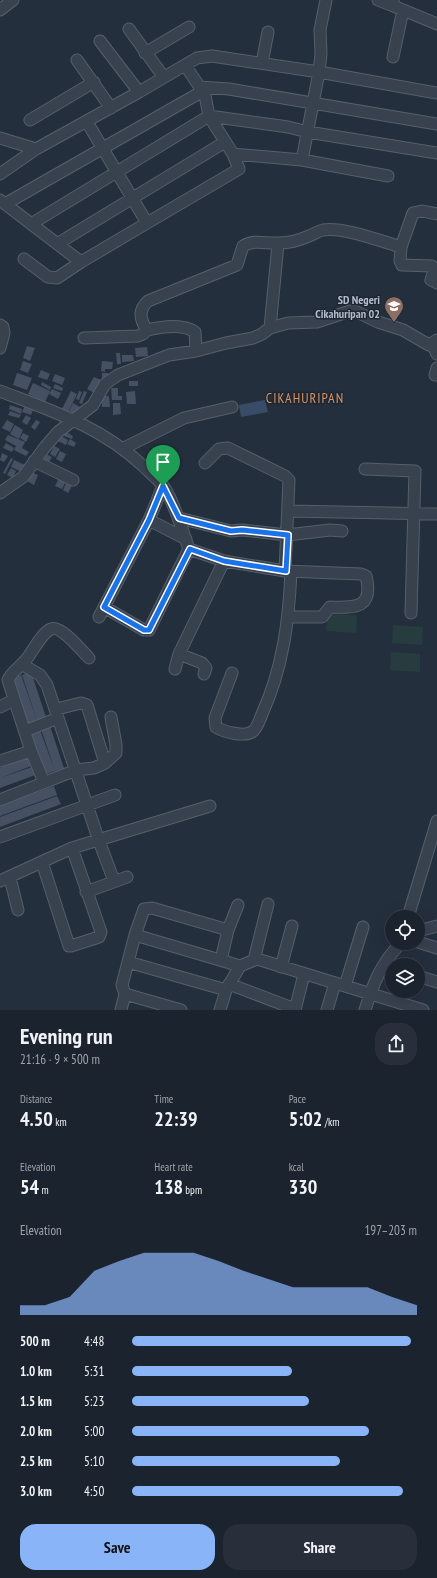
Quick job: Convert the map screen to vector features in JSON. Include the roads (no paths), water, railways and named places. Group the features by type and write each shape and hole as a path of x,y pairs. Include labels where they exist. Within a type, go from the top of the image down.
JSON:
{"street":[{"path":"302,160 319,72 320,30 326,0"},
{"path":"378,0 392,2 403,10 437,24"},
{"path":"393,57 403,10"},
{"path":"145,53 189,27"},
{"path":"129,29 163,76"},
{"path":"262,63 268,32"},
{"path":"100,41 138,92"},
{"path":"0,174 36,149 87,122 163,76 204,56 319,72 437,93"},
{"path":"77,60 111,108"},
{"path":"24,258 48,277 53,278 62,275 80,262 239,169 233,154 209,116 208,100 185,64"},
{"path":"30,120 94,82"},
{"path":"80,262 3,202 102,148 201,89 229,89 437,124"},
{"path":"31,224 118,173 209,116 288,127 308,132 437,153"},
{"path":"87,122 147,223"},
{"path":"0,138 36,149"},
{"path":"57,244 225,142"},
{"path":"233,154 302,160 388,176"},
{"path":"437,214 418,211 413,213 402,247 400,261 402,265 432,266 434,270 431,280 437,283"},
{"path":"147,330 141,316 144,305 148,301 237,265 243,246 248,243 255,241 278,244 297,240 324,230 333,230 402,247"},
{"path":"270,328 278,244"},
{"path":"0,493 24,477 34,461 58,432 93,405 105,384 118,375 164,356 196,351 259,336 270,328 288,323 317,322 350,311 403,330 423,343 435,346"},
{"path":"0,325 3,327 4,333 0,348"},
{"path":"84,338 138,336 147,330 165,327 188,328 195,332 196,351"},
{"path":"0,391 73,419 103,434 124,448 163,486 179,518 188,544 149,630 144,630 104,607"},
{"path":"124,448 184,418 232,407"},
{"path":"205,463 219,449 228,448 285,476 289,480 289,617 280,665 270,698 256,728 247,734 236,733 216,727 215,718 232,673"},
{"path":"34,461 73,480"},
{"path":"366,469 415,471 411,613"},
{"path":"99,617 149,520 163,486"},
{"path":"289,511 437,514"},
{"path":"179,518 231,531 242,530 288,535 330,530 342,531"},
{"path":"149,520 188,544 224,561 288,571 361,574 366,576 368,595 364,603 360,606 349,608 330,607 322,617 289,617"},
{"path":"175,669 179,654 224,561"},
{"path":"44,782 31,751 8,680 23,666 50,629 56,628 68,636 89,658"},
{"path":"179,654 203,664 206,668 204,674"},
{"path":"23,666 40,675 47,685 99,841 114,881"},
{"path":"0,707 14,700"},
{"path":"25,730 81,703 87,705 105,763"},
{"path":"0,800 76,770 88,770 105,763 116,753 111,717"},
{"path":"1,758 31,751"},
{"path":"0,831 115,795"},
{"path":"0,837 87,803"},
{"path":"18,910 5,879 72,848 210,806"},
{"path":"410,910 437,821"},
{"path":"42,862 70,946 98,937 100,935 72,848"},
{"path":"86,892 127,877"},
{"path":"254,960 268,904"},
{"path":"221,960 228,930 238,905"},
{"path":"120,1010 125,994 122,985 135,935 144,908 152,908 228,930"},
{"path":"281,967 292,926"},
{"path":"327,1010 340,984 363,926"},
{"path":"425,930 437,926"},
{"path":"135,935 240,966"},
{"path":"425,944 437,948"},
{"path":"220,1010 227,987 240,966 257,959 423,1010"},
{"path":"128,962 227,987 295,1010 304,974"},
{"path":"365,1010 374,981 385,968"},
{"path":"425,978 437,982"},
{"path":"125,994 181,1010"}],"water":[{"path":"265,400 268,412 241,417 239,405"}],"place":[{"name":"SD Negeri Cikahuripan 02","path":"394,323"}],"district":[{"name":"CIKAHURIPAN","path":"305,398"}]}
